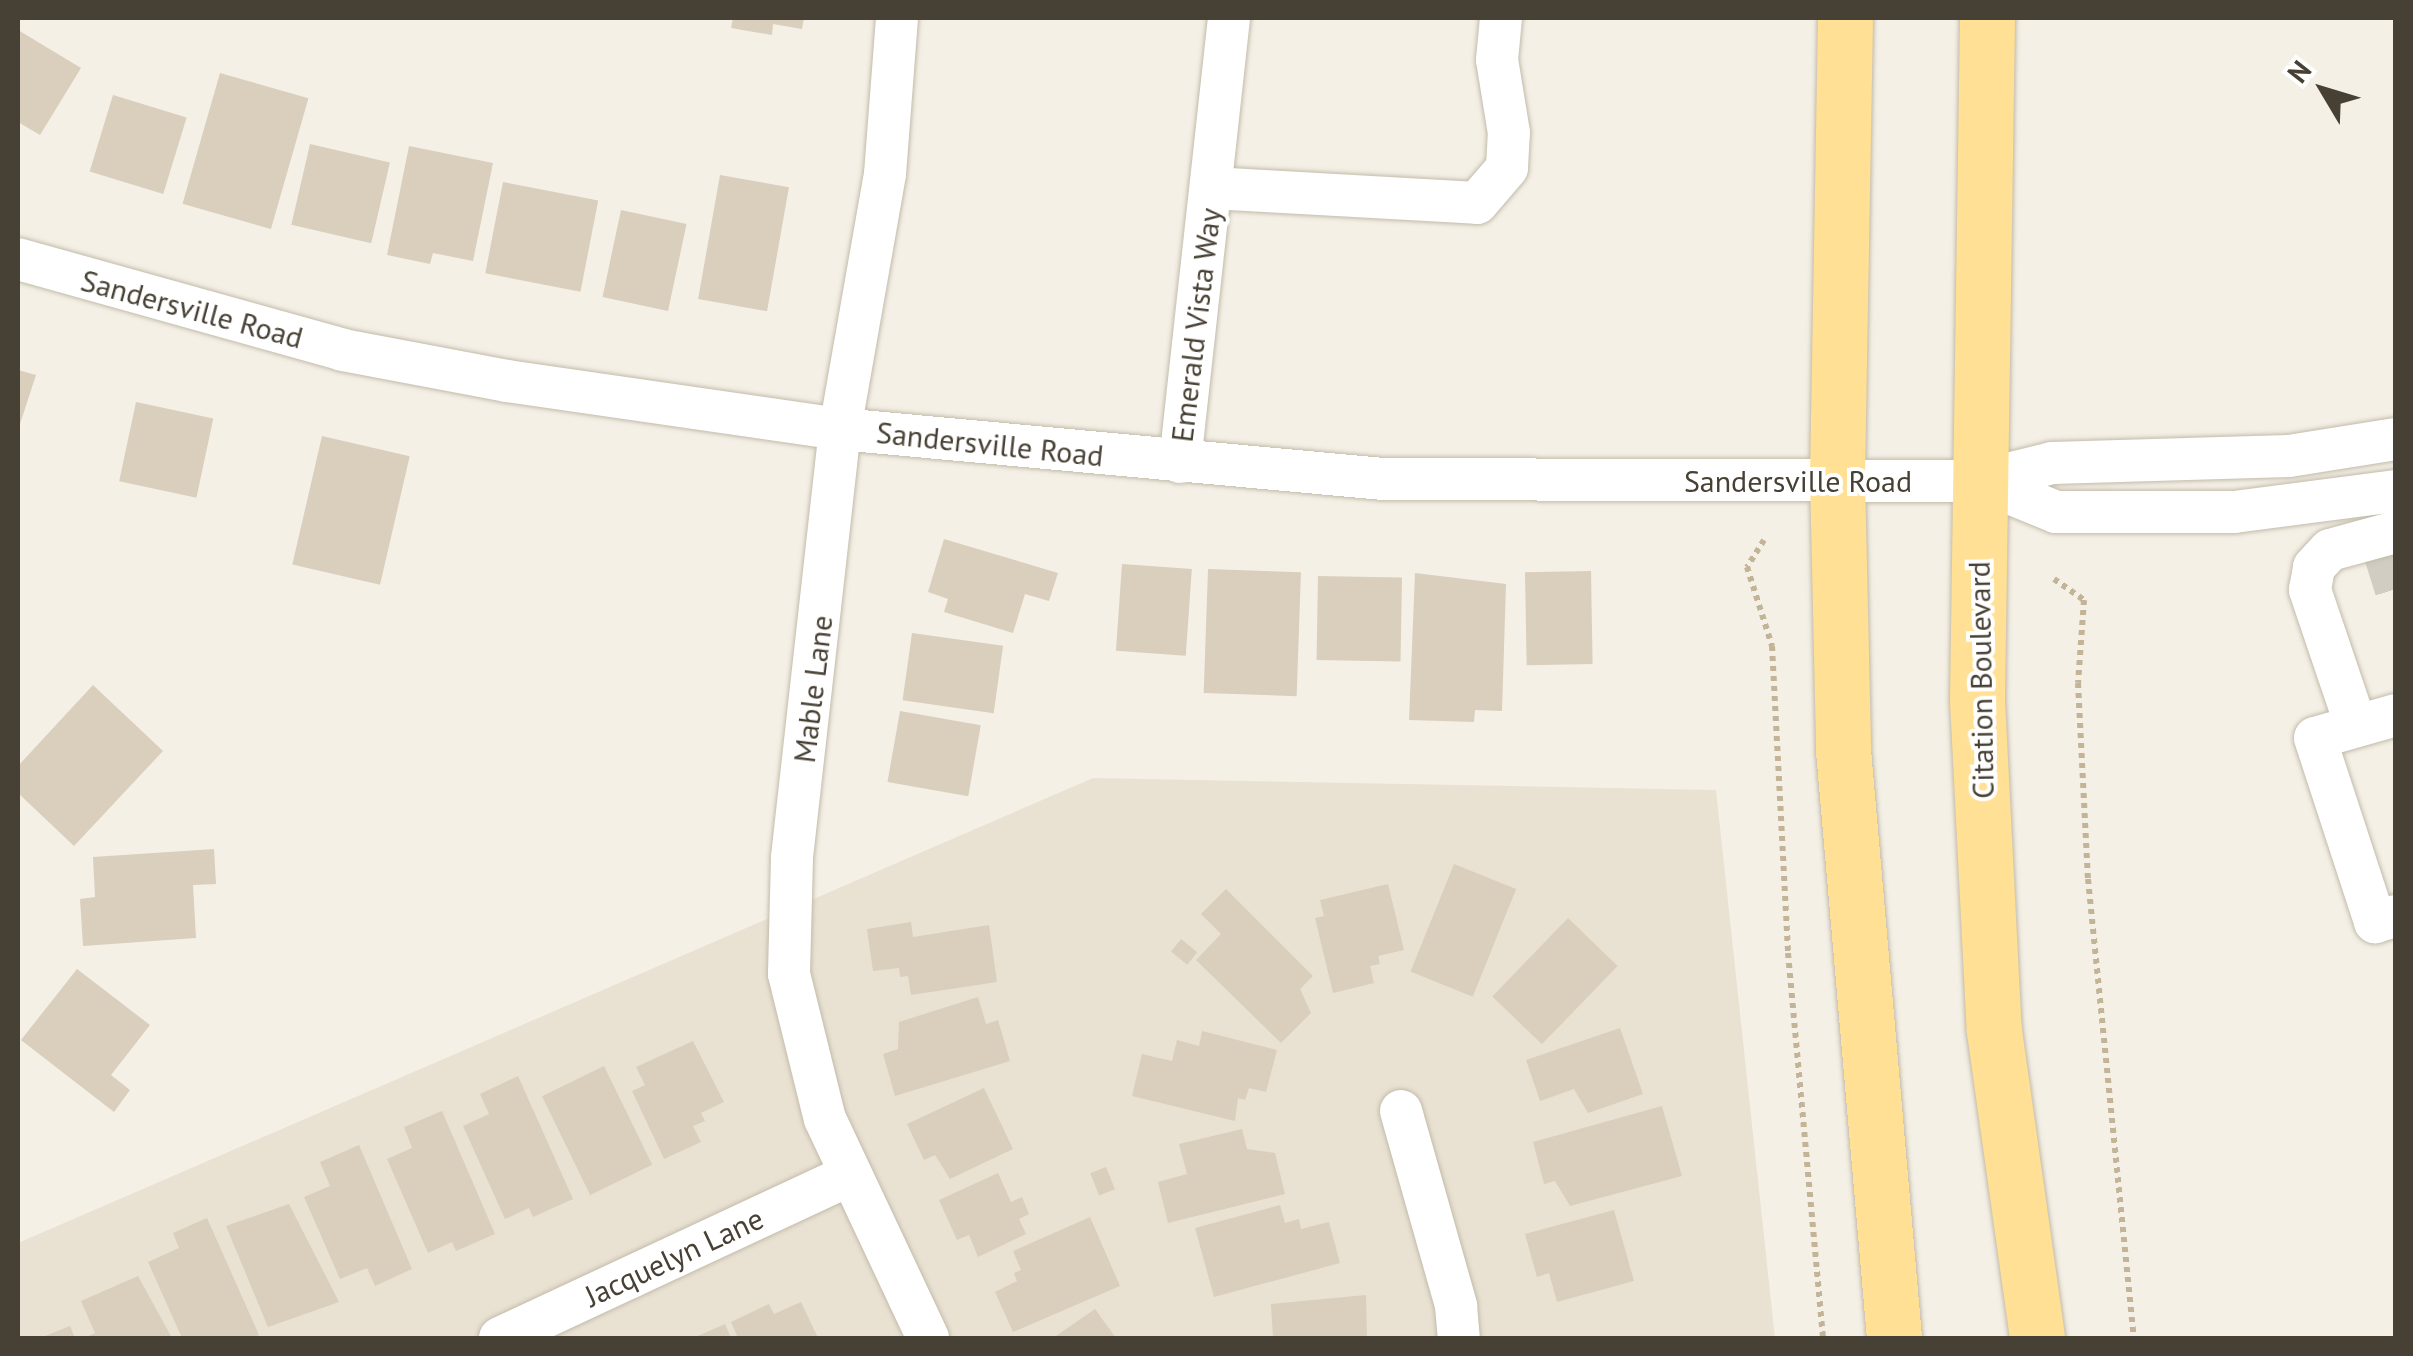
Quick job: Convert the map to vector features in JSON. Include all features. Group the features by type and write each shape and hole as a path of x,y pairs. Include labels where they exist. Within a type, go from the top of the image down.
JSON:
{"main road":[{"path":"1845,18 1837,478 1843,750 1894,1338"},
{"name":"Citation Boulevard","path":"1987,18 1977,700 1994,1031 2036,1338"}],"street":[{"name":"Mable Lane","path":"898,18 885,174 840,429 792,858 790,974 804,1052 848,1176 928,1338"},
{"name":"Emerald Vista Way","path":"1180,462 1229,18"},
{"name":"Emerald Vista Way","path":"1212,188 1477,203 1508,168 1510,132 1497,60 1501,18"},
{"name":"Sandersville Road","path":"18,259 342,350 840,429 1403,479 1980,481 2052,463 2288,456 2396,439"},
{"name":"Sandersville Road","path":"1980,481 2056,512 2234,512 2396,491"},
{"path":"2351,497 2380,540 2330,550 2314,567 2310,590 2376,720 2316,738 2375,922 2396,916"},
{"path":"1401,1111 1456,1306 1459,1338"},
{"name":"Jacquelyn Lane","path":"500,1338 848,1176"}],"path":[{"path":"1764,540 1748,567 1772,646 1788,953 1823,1338"},
{"path":"2054,578 2084,600 2078,683 2088,879 2134,1338"}],"shaded area":[{"path":"1093,778 1716,790 1775,1338 18,1338 18,1243"}],"building":[{"path":"733,18 804,18 802,29 773,24 772,35 731,28"},
{"path":"18,30 81,68 40,135 18,122"},
{"path":"220,73 308,98 271,229 183,204"},
{"path":"113,95 187,118 163,194 90,172"},
{"path":"310,144 390,162 371,243 291,225"},
{"path":"409,146 493,163 473,261 433,253 430,264 387,255"},
{"path":"720,175 789,187 767,311 698,299"},
{"path":"503,182 598,201 580,292 485,273"},
{"path":"621,210 687,224 668,311 602,297"},
{"path":"18,370 36,375 18,430"},
{"path":"136,402 213,418 196,498 119,481"},
{"path":"322,436 410,456 380,585 292,565"},
{"path":"944,539 1058,573 1049,601 1025,594 1013,633 944,612 948,599 928,592"},
{"path":"1122,564 1192,569 1186,656 1116,651"},
{"path":"1208,569 1301,572 1297,696 1204,693"},
{"path":"1591,571 1593,664 1527,665 1525,572"},
{"path":"1415,573 1506,584 1502,711 1475,710 1474,722 1409,720"},
{"path":"1318,576 1402,577 1401,661 1317,660"},
{"path":"912,633 1003,646 994,713 903,700"},
{"path":"93,685 163,751 74,846 18,793 18,766"},
{"path":"900,711 981,725 968,796 887,782"},
{"path":"214,849 216,884 193,885 196,938 83,946 80,899 95,897 93,857"},
{"path":"1454,864 1516,889 1473,997 1411,972"},
{"path":"1388,884 1404,950 1378,956 1380,964 1370,966 1374,983 1333,993 1315,918 1324,916 1320,900"},
{"path":"1226,889 1313,976 1300,989 1311,1013 1281,1043 1196,960 1221,934 1201,914"},
{"path":"1568,918 1618,966 1542,1044 1492,996"},
{"path":"911,922 913,937 989,925 997,982 911,995 908,976 900,977 899,968 873,971 867,929"},
{"path":"1181,939 1197,952 1187,965 1171,951"},
{"path":"77,969 150,1025 111,1075 130,1090 114,1112 21,1040"},
{"path":"978,997 986,1024 998,1020 1010,1061 895,1096 883,1054 898,1049 899,1022"},
{"path":"1620,1028 1643,1094 1588,1113 1574,1089 1540,1101 1526,1060"},
{"path":"1202,1031 1277,1050 1266,1092 1249,1088 1245,1100 1238,1098 1235,1121 1132,1096 1142,1054 1172,1061 1177,1040 1199,1046"},
{"path":"693,1041 724,1102 701,1113 705,1121 693,1126 701,1142 664,1159 632,1091 645,1085 636,1067"},
{"path":"604,1066 652,1165 590,1195 542,1096"},
{"path":"518,1076 573,1199 533,1217 529,1208 505,1219 463,1126 489,1114 480,1094"},
{"path":"984,1088 1013,1149 950,1179 935,1155 924,1160 907,1124"},
{"path":"1662,1106 1682,1176 1570,1206 1555,1181 1544,1184 1533,1142"},
{"path":"442,1111 495,1234 456,1251 452,1242 428,1253 387,1159 412,1148 404,1127"},
{"path":"1242,1129 1247,1149 1275,1153 1285,1194 1168,1223 1158,1182 1187,1174 1179,1144"},
{"path":"359,1145 412,1269 375,1286 367,1268 340,1279 304,1197 330,1186 320,1162"},
{"path":"1106,1167 1115,1189 1099,1196 1090,1173"},
{"path":"998,1173 1011,1202 1022,1197 1029,1214 1019,1219 1026,1234 978,1257 969,1235 957,1240 939,1200"},
{"path":"289,1204 339,1302 268,1327 226,1226"},
{"path":"1280,1205 1285,1223 1299,1219 1301,1229 1329,1222 1340,1263 1214,1297 1195,1228"},
{"path":"1614,1210 1634,1281 1557,1302 1549,1273 1537,1277 1525,1234"},
{"path":"1090,1217 1120,1286 1013,1332 995,1292 1017,1281 1014,1273 1021,1270 1013,1251"},
{"path":"207,1218 259,1335 182,1338 148,1262 179,1248 173,1233"},
{"path":"138,1276 172,1338 84,1338 95,1333 81,1301"},
{"path":"1366,1295 1367,1338 1273,1338 1271,1304"},
{"path":"801,1302 818,1338 738,1338 731,1322 769,1304 774,1314"},
{"path":"1095,1309 1116,1338 1053,1338"},
{"path":"725,1324 731,1338 693,1338"},
{"path":"70,1326 75,1338 40,1338"}],"tunnel":[{"path":"2383,549 2396,590"}]}
